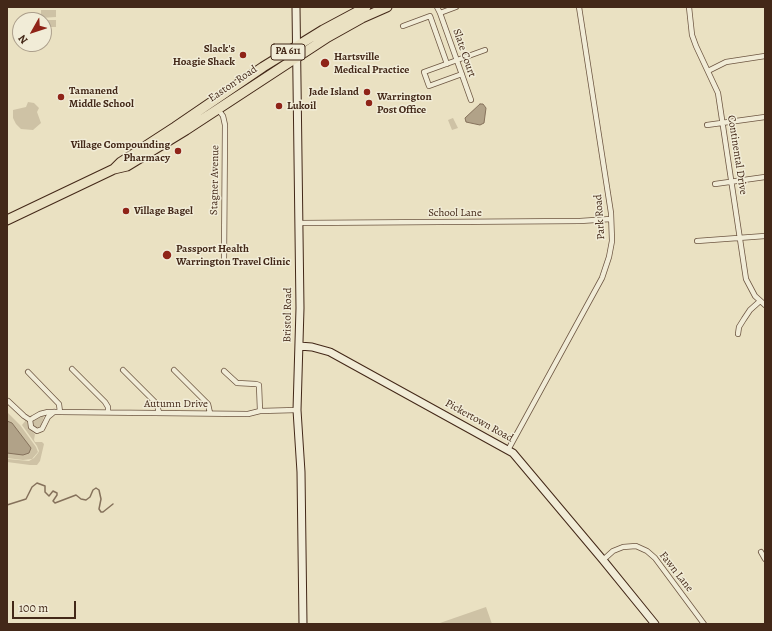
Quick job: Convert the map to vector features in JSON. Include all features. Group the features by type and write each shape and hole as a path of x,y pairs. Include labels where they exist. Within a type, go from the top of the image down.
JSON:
{"highway":[{"name":"Easton Road","path":"7,220 114,169 122,168 133,162 186,130 215,105 296,46 337,21 366,7"},
{"name":"Easton Road","path":"215,105 345,27 387,7"}],"main road":[{"name":"Bristol Road","path":"296,7 300,308 297,410 301,472 303,624"},
{"name":"Pickertown Road","path":"299,346 312,347 330,352 513,453 655,624"}],"street":[{"name":"Slate Court","path":"437,7 446,27 471,100"},
{"path":"440,12 442,7"},
{"path":"440,12 456,7"},
{"name":"Park Road","path":"508,450 602,278 609,257 612,241 611,220 579,7"},
{"name":"Continental Drive","path":"689,7 692,35 718,94 746,279 760,301 765,305"},
{"path":"403,26 430,16 447,64"},
{"path":"435,31 446,27"},
{"path":"462,74 429,86 424,72 485,50"},
{"path":"708,71 726,62 765,56"},
{"name":"Stagner Avenue","path":"215,105 223,116 225,125 224,262"},
{"path":"707,125 765,117"},
{"path":"715,184 765,177"},
{"name":"School Lane","path":"299,223 611,220"},
{"path":"697,241 765,236"},
{"path":"738,334 739,327 750,310 760,301"},
{"path":"72,369 106,403 108,412"},
{"path":"123,370 157,404 159,413"},
{"path":"174,370 208,404 210,413"},
{"path":"224,371 237,383 258,385 260,411"},
{"path":"28,372 58,403 60,412"},
{"path":"8,400 30,420 32,428 39,431 43,428 48,417 54,412"},
{"name":"Autumn Drive","path":"30,420 40,414 54,412 248,414 260,411 297,410"},
{"name":"Fawn Lane","path":"603,560 613,551 623,547 636,546 647,551 655,558 704,624"},
{"path":"761,552 765,559"}],"shaded area":[{"path":"41,10 56,10 56,17 52,17 52,12 41,12"},
{"path":"52,20 56,20 56,27 52,27"},
{"path":"28,102 34,103 39,108 37,112 41,123 33,130 21,129 13,118 13,110 26,107"},
{"path":"480,104 483,104 486,108 484,123 480,125 466,122 465,118"},
{"path":"453,118 458,128 452,130 448,120"},
{"path":"7,412 20,425 36,447 38,452 32,459 23,460 7,458"},
{"path":"44,416 41,426 36,428 33,426 33,422 38,417"},
{"path":"26,420 29,429 35,434 35,442 42,442 44,444 40,461 37,465 7,462 7,459 29,461 34,458 39,451 22,425"},
{"path":"7,421 12,423 31,448 29,453 23,455 7,453"},
{"path":"486,607 492,624 437,624"}],"waterway":[{"path":"7,505 26,499 32,487 37,483 45,486 45,492 49,496 53,491 57,493 53,501 55,503 76,495 81,499 86,500 96,488 99,490 101,499 99,509 101,512 113,504"}],"place":[{"name":"Slack's Hoagie Shack","path":"243,55"},
{"name":"Hartsville Medical Practice","path":"325,63"},
{"name":"Jade Island","path":"367,92"},
{"name":"Tamanend Middle School","path":"61,97"},
{"name":"Warrington Post Office","path":"369,103"},
{"name":"Lukoil","path":"279,106"},
{"name":"Village Compounding Pharmacy","path":"178,151"},
{"name":"Village Bagel","path":"126,211"},
{"name":"Passport Health Warrington Travel Clinic","path":"167,255"}]}
